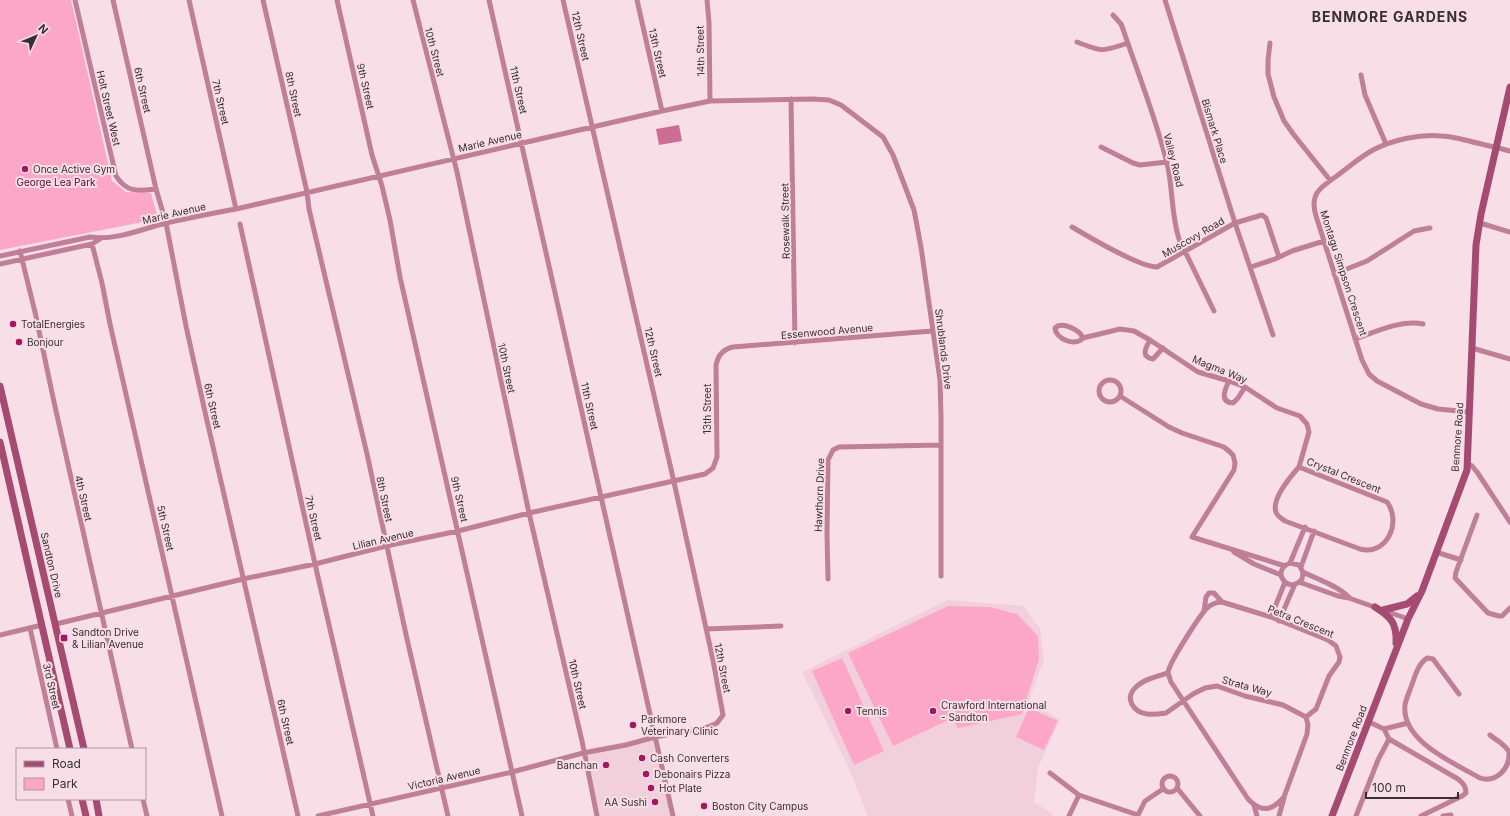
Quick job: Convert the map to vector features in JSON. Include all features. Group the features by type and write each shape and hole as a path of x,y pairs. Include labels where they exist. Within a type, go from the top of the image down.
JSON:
{"street":[{"name":"Holt Street West","path":"75,0 116,176 124,185 133,190 156,189"},
{"name":"6th Street","path":"113,0 156,189 166,223 189,342 298,816"},
{"name":"7th Street","path":"189,0 236,209"},
{"name":"8th Street","path":"263,0 448,816"},
{"name":"9th Street","path":"337,0 372,155 382,186 400,277 522,816"},
{"name":"10th Street","path":"413,0 453,159 529,514 582,741 583,753"},
{"name":"11th Street","path":"489,0 673,816"},
{"name":"12th Street","path":"563,0 674,482 722,708 722,717 712,726 656,737"},
{"name":"13th Street","path":"637,0 662,111"},
{"name":"14th Street","path":"707,0 709,22 710,101"},
{"name":"Bismark Place","path":"1164,0 1235,223 1273,335"},
{"name":"Valley Road","path":"1113,15 1121,24 1128,43 1167,162 1176,230 1184,251 1214,311"},
{"path":"1077,42 1100,50 1105,50 1128,43"},
{"path":"1270,43 1268,74 1274,97 1284,121 1330,180"},
{"path":"1361,75 1365,95 1386,144"},
{"name":"Benmore Road","path":"1332,816 1408,619 1422,591 1463,483 1468,464 1476,252 1480,223 1510,86"},
{"name":"Rosewalk Street","path":"791,99 795,343"},
{"name":"Marie Avenue","path":"0,264 92,244 100,239 166,223 236,209 710,101 822,99 834,102 846,109 879,134"},
{"name":"Shrublands Drive","path":"879,134 886,141 893,155 914,210 921,247 940,380 941,576"},
{"name":"Montagu Simpson Crescent","path":"1470,412 1432,408 1377,381 1369,374 1355,339 1313,208 1313,203 1316,194 1330,180 1366,154 1386,144 1416,138 1442,136 1510,151"},
{"path":"1101,147 1140,165 1148,166 1167,162"},
{"name":"Muscovy Road","path":"1072,227 1132,259 1151,267 1161,266 1184,251 1235,223 1260,215 1264,216 1279,257"},
{"path":"1480,223 1510,232"},
{"name":"7th Street","path":"240,224 315,564 374,816"},
{"path":"1334,274 1367,261 1414,230 1430,228"},
{"name":"Marie Avenue","path":"0,256 90,238 100,239"},
{"path":"1251,267 1279,257 1292,250 1324,241"},
{"name":"5th Street","path":"92,244 222,816"},
{"name":"4th Street","path":"20,251 35,312 132,748"},
{"path":"1355,339 1402,323 1416,322 1423,324"},
{"name":"Magma Way","path":"1083,338 1079,332 1071,328 1062,325 1055,328 1058,335 1065,340 1078,342 1083,338 1107,331 1125,329 1134,331 1163,348 1198,372 1245,387 1276,408 1300,416 1307,424 1309,432 1299,467"},
{"name":"Essenwood Avenue","path":"724,351 733,347 932,331"},
{"path":"1150,340 1144,352 1149,359 1152,360 1155,358 1163,348"},
{"path":"1472,348 1510,358"},
{"name":"13th Street","path":"713,468 717,457 716,365 718,357 724,351"},
{"path":"1107,381 1114,381 1121,389 1120,396 1115,401 1111,402 1105,400 1100,395 1101,385 1107,381"},
{"path":"1229,381 1224,396 1227,402 1232,403 1236,401 1245,387"},
{"name":"Sandton Drive","path":"0,386 84,748"},
{"path":"1120,396 1169,427 1224,447 1233,456 1235,463 1234,470 1192,537 1232,551 1285,566 1296,564 1302,570 1343,592 1349,598"},
{"path":"0,442 70,748"},
{"name":"Hawthorn Drive","path":"828,579 828,460 833,450 839,447 941,444"},
{"path":"1468,464 1477,472 1510,522"},
{"name":"Crystal Crescent","path":"1299,467 1380,498 1387,502 1393,514 1391,529 1383,544 1377,549 1371,550 1351,546 1305,527 1284,521 1278,517 1275,508 1282,488 1299,467"},
{"name":"Lilian Avenue","path":"56,624 386,546 674,482 705,474 713,468"},
{"path":"1477,515 1455,578 1488,613 1499,616 1510,608"},
{"path":"1290,564 1305,527"},
{"path":"1232,551 1254,564 1281,575 1285,582 1290,585 1297,583 1302,579 1302,570 1314,531"},
{"path":"1436,552 1461,560"},
{"path":"1281,575 1285,566"},
{"path":"1270,617 1285,582"},
{"path":"1297,583 1349,598 1408,619"},
{"path":"1279,621 1297,583"},
{"path":"1383,610 1412,602 1422,591"},
{"name":"Petra Crescent","path":"1203,612 1206,597 1209,593 1214,593 1222,602 1270,617 1332,642 1336,646 1339,651 1339,662 1329,676 1316,709 1306,717"},
{"path":"1222,602 1210,606 1203,612 1172,661 1168,673 1171,682 1244,793 1254,805 1258,816"},
{"path":"1375,607 1385,613 1395,626 1397,633 1396,651"},
{"path":"0,635 42,625"},
{"path":"706,629 781,626"},
{"name":"3rd Street","path":"30,628 57,748"},
{"path":"1459,694 1433,659 1427,658 1418,669 1406,703 1408,723 1414,733 1429,748 1480,778 1489,780 1503,773 1510,765 1509,752 1490,735"},
{"name":"Strata Way","path":"1168,673 1137,686 1130,699 1131,704 1139,712 1146,714 1159,714 1166,712 1200,690 1217,686 1245,696 1284,705 1306,717"},
{"path":"1279,816 1284,797 1307,734 1308,726 1306,717"},
{"path":"1369,722 1384,729 1389,739 1458,779 1464,784 1466,793 1462,796 1421,816"},
{"path":"1384,729 1408,723"},
{"path":"597,816 583,753 626,745 656,737"},
{"path":"1356,816 1378,760 1389,739"},
{"name":"Victoria Avenue","path":"318,816 512,772 583,753"},
{"path":"1050,772 1079,795 1138,816 1145,801 1163,789"},
{"path":"1163,789 1162,781 1168,776 1175,778 1178,783 1177,788 1200,816"},
{"path":"1163,789 1170,793 1177,788"},
{"path":"1069,816 1079,795"},
{"path":"1254,805 1261,808 1269,808 1276,805 1284,797"},
{"path":"68,800 72,816"},
{"path":"82,800 86,816"},
{"path":"96,800 100,816"},
{"path":"143,800 147,816"},
{"path":"1443,816 1451,815"}],"shaded area":[{"path":"679,125 682,141 659,145 656,129"},
{"name":"Crawford International - Sandton","path":"947,600 1024,606 1040,629 1044,660 1028,703 1060,719 1038,768 1034,802 1053,814 1052,816 868,816 849,769 802,672"},
{"path":"654,736 672,816 597,816 583,750"}],"green space":[{"name":"George Lea Park","path":"0,0 71,0 112,181 126,192 151,193 158,219 0,250"},
{"path":"948,606 990,607 1017,614 1038,636 1039,659 1022,714 958,728 951,719 893,746 848,653"},
{"name":"Tennis","path":"842,658 884,751 854,765 812,671"},
{"path":"1029,708 1058,721 1044,750 1016,737"}],"place":[{"name":"Once Active Gym","path":"25,169"},
{"name":"TotalEnergies","path":"13,324"},
{"name":"Bonjour","path":"19,342"},
{"name":"Sandton Drive & Lilian Avenue","path":"64,638"},
{"name":"Tennis","path":"848,711"},
{"name":"Crawford International - Sandton","path":"933,711"},
{"name":"Parkmore Veterinary Clinic","path":"633,725"},
{"name":"Cash Converters","path":"642,758"},
{"name":"Banchan","path":"606,765"},
{"name":"Debonairs Pizza","path":"646,774"},
{"name":"Hot Plate","path":"651,788"},
{"name":"AA Sushi","path":"655,802"},
{"name":"Boston City Campus","path":"704,806"}],"district":[{"name":"BENMORE GARDENS","path":"1390,16"}]}
